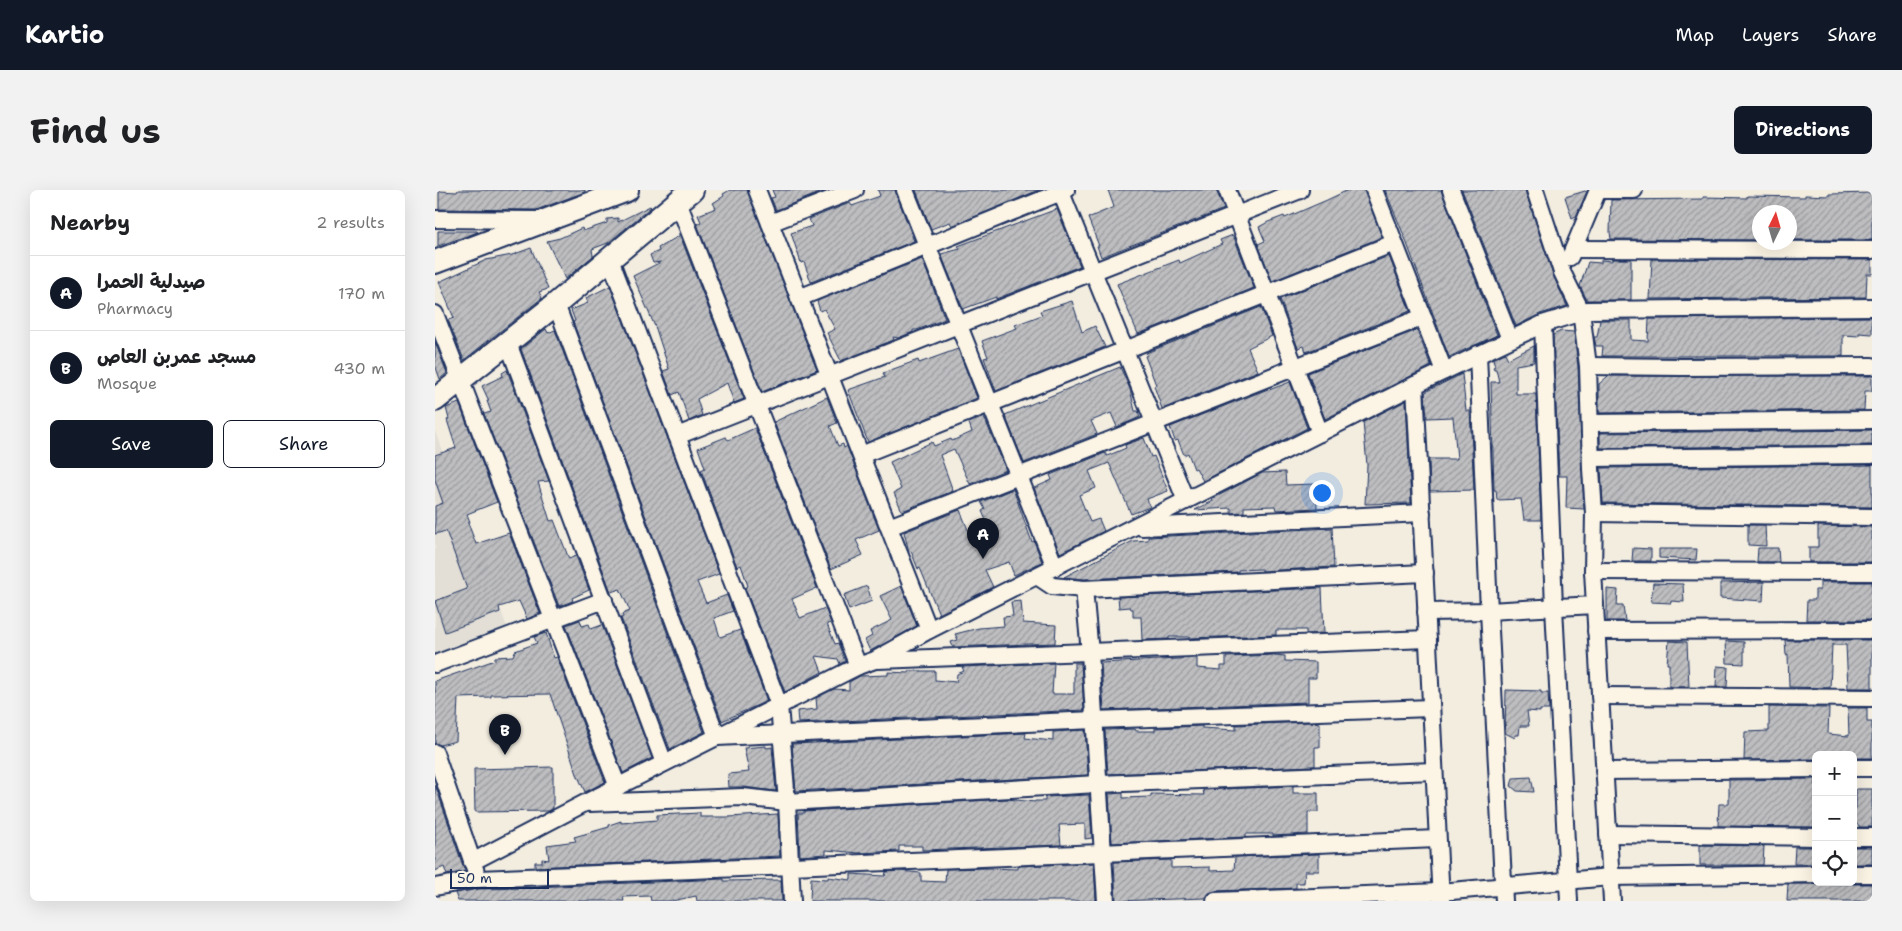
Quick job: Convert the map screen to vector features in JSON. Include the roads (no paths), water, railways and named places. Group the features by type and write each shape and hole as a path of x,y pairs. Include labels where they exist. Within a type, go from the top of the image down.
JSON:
{"main road":[{"path":"435,262 627,190"},
{"path":"435,400 685,196"}],"street":[{"path":"757,190 929,630"},
{"path":"770,223 855,190"},
{"path":"905,190 1055,567"},
{"path":"1227,190 1319,433"},
{"path":"677,436 1300,190"},
{"path":"1374,190 1444,371"},
{"path":"1451,190 1510,339"},
{"path":"1535,190 1562,272 1581,311 1588,366 1594,513 1593,571 1612,901"},
{"path":"1562,272 1574,249 1598,190 1634,190"},
{"path":"799,298 1063,191 1093,272 1186,501"},
{"path":"685,196 757,405 858,666"},
{"path":"435,219 548,220"},
{"path":"861,455 1394,243"},
{"path":"1574,249 1872,250"},
{"path":"610,259 779,705 787,802 792,901"},
{"path":"555,304 717,736"},
{"path":"472,862 717,736 858,666 875,660 929,630 1319,433 1543,324 1581,311 1872,307"},
{"path":"435,314 617,787"},
{"path":"889,527 1423,317"},
{"path":"1543,324 1554,607 1569,901"},
{"path":"508,342 664,763"},
{"path":"1478,354 1504,893"},
{"path":"1588,366 1681,368 1872,366"},
{"path":"1415,385 1440,897"},
{"path":"1590,422 1872,420"},
{"path":"1591,458 1872,455"},
{"path":"1134,528 1422,513"},
{"path":"1594,513 1872,517"},
{"path":"1593,571 1872,572"},
{"path":"1037,576 1053,586 1084,589 1425,573"},
{"path":"1084,589 1106,901"},
{"path":"435,664 604,600"},
{"path":"1427,612 1489,611 1595,605"},
{"path":"1596,631 1872,630"},
{"path":"875,660 1428,640"},
{"path":"1600,696 1872,698"},
{"path":"717,736 1431,708"},
{"path":"435,753 478,880"},
{"path":"1604,770 1812,768"},
{"path":"1857,768 1872,768"},
{"path":"585,803 743,797 787,802 1098,784 1434,771"},
{"path":"1608,834 1812,837"},
{"path":"1857,837 1872,837"},
{"path":"435,887 478,880 1437,839"},
{"path":"1215,901 1440,897 1504,893 1568,881 1610,876 1812,874"},
{"path":"1857,874 1872,874"}],"place":[{"name":"صيدلية الحمرا","path":"983,559"},
{"name":"مسجد عمربن العاص","path":"505,755"}]}
